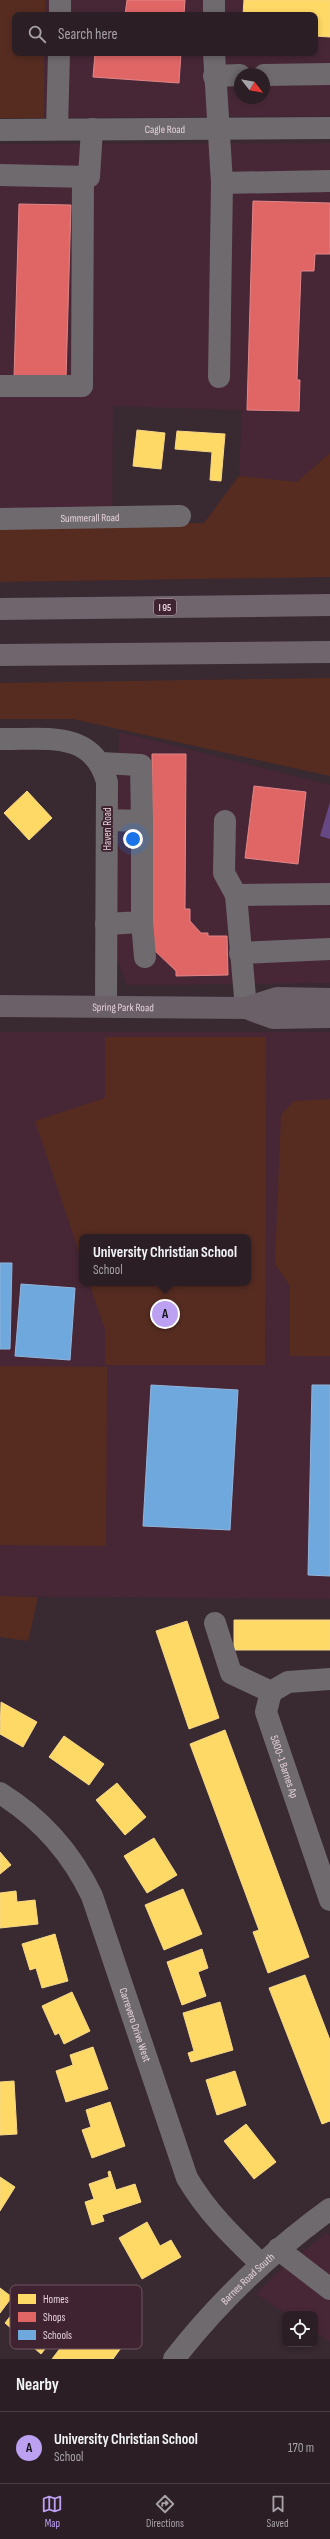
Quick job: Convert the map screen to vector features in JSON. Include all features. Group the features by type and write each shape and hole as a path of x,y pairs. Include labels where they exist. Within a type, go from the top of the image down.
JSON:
{"highway":[{"name":"I 95","path":"0,609 330,605"},
{"path":"0,655 330,652"}],"main road":[{"name":"Spring Park Road","path":"0,1006 106,1005 246,1008 278,998 330,999"},
{"name":"Spring Park Road","path":"246,1008 273,1018 330,1017"}],"street":[{"path":"60,0 60,12"},
{"path":"214,0 214,12"},
{"path":"57,129 59,56"},
{"path":"214,56 214,76 222,183 219,377"},
{"path":"270,75 330,74"},
{"path":"214,76 234,76"},
{"name":"Cagle Road","path":"0,130 330,128"},
{"path":"0,175 89,177 92,129"},
{"path":"0,386 82,386 83,176"},
{"path":"222,183 330,181"},
{"name":"Summerall Road","path":"0,519 180,516"},
{"name":"Haven Road","path":"0,739 70,741 82,745 94,754 100,763 107,782 106,1005"},
{"path":"100,763 141,765 142,922 145,957"},
{"path":"107,820 142,821"},
{"path":"225,821 224,873 236,895 246,1008"},
{"path":"236,895 330,894"},
{"path":"106,924 142,922"},
{"path":"240,952 330,949"},
{"path":"215,1623 231,1673 270,1692 288,1682 330,1679"},
{"name":"5800-1 Barnes Ap","path":"270,1692 266,1712 330,1900"},
{"name":"Carrevero Drive West","path":"0,1793 40,1821 60,1843 80,1871 92,1896 187,2178 200,2200 215,2218 261,2264"},
{"name":"Barnes Road South","path":"174,2359 203,2323 261,2264 330,2209"},
{"path":"278,2249 330,2289"}],"shaded area":[{"path":"0,0 45,0 45,12 12,12 12,56 44,56 44,118 0,118"},
{"path":"45,0 330,0 330,116 44,118 44,56 318,56 318,12 45,12"},
{"path":"330,143 330,453 297,482 239,476 242,410 113,406 112,508 0,509 0,144"},
{"path":"330,453 330,577 0,582 0,524 204,523 239,476 297,482"},
{"path":"330,678 330,776 73,719 0,719 0,683"},
{"path":"119,732 330,785 330,983 127,985 116,957"},
{"path":"330,802 330,839 320,836"},
{"path":"0,1032 330,1032 330,1599 0,1596"},
{"path":"105,1037 266,1037 265,1365 105,1365 105,1329 90,1286 251,1286 251,1234 79,1234 79,1252 35,1121 105,1098"},
{"path":"330,1099 330,1356 290,1356 290,1286 275,1264 281,1115 294,1101"},
{"path":"0,1366 107,1367 106,1546 0,1545"},
{"path":"0,1596 38,1597 28,1641 0,1637"},
{"path":"326,2233 330,2236 330,2342 318,2334 318,2311 282,2311 256,2294 277,2273"}],"building: Homes":[{"path":"244,0 330,0 330,37 318,36 318,12 243,12"},
{"path":"137,430 165,433 161,469 133,466"},
{"path":"177,431 225,434 221,481 210,480 212,452 175,449"},
{"path":"27,791 52,818 29,840 4,813"},
{"path":"234,1620 330,1620 330,1650 234,1650"},
{"path":"187,1621 219,1718 189,1729 156,1631"},
{"path":"1,1702 37,1722 23,1747 0,1734"},
{"path":"225,1730 309,1957 268,1973 253,1932 259,1930 190,1744"},
{"path":"64,1736 104,1764 89,1785 49,1757"},
{"path":"117,1783 146,1817 125,1835 96,1800"},
{"path":"154,1838 177,1875 147,1893 124,1856"},
{"path":"0,1852 11,1865 0,1874"},
{"path":"183,1889 202,1934 164,1950 145,1905"},
{"path":"16,1891 17,1902 35,1900 38,1924 0,1928 0,1893"},
{"path":"55,1934 68,1981 42,1988 36,1968 30,1970 22,1944"},
{"path":"202,1949 208,1968 198,1972 206,1996 182,2005 167,1962"},
{"path":"305,1975 330,2040 330,2121 322,2124 269,1988"},
{"path":"72,1992 90,2031 64,2044 59,2033 55,2035 42,2006"},
{"path":"220,2002 233,2050 191,2062 188,2053 194,2051 183,2013"},
{"path":"93,2047 108,2089 66,2102 56,2071 73,2065 70,2055"},
{"path":"235,2071 246,2105 217,2115 206,2080"},
{"path":"14,2081 17,2134 0,2135 0,2082"},
{"path":"110,2102 125,2146 92,2158 82,2130 91,2127 86,2110"},
{"path":"246,2124 276,2162 254,2179 224,2141"},
{"path":"110,2171 116,2190 135,2184 141,2202 102,2215 104,2221 92,2225 85,2202 94,2199 89,2184 109,2177 108,2172"},
{"path":"0,2177 15,2187 0,2211"},
{"path":"147,2222 160,2246 171,2240 181,2257 142,2279 119,2238"},
{"path":"0,2288 10,2296 10,2300 0,2313"},
{"path":"10,2317 10,2327 5,2323"},
{"path":"35,2349 45,2349 41,2354"},
{"path":"60,2349 120,2349 113,2359 52,2359"}],"building: Shops":[{"path":"127,0 185,0 184,12 125,12"},
{"path":"95,56 181,56 179,83 93,77"},
{"path":"253,201 330,203 330,254 315,254 314,271 301,271 297,380 300,380 299,411 247,410"},
{"path":"19,204 71,205 66,379 14,378"},
{"path":"152,754 186,754 185,909 190,909 190,921 201,933 208,933 208,936 227,936 228,975 176,976 176,971 152,948"},
{"path":"254,786 306,792 298,864 245,858"}],"building: Schools":[{"path":"0,1263 12,1263 10,1349 0,1349"},
{"path":"21,1284 75,1288 70,1360 15,1356"},
{"path":"151,1385 238,1390 230,1530 143,1526"},
{"path":"312,1385 330,1385 330,1576 308,1575"}],"place":[{"name":"University Christian School","path":"165,1314"}]}
